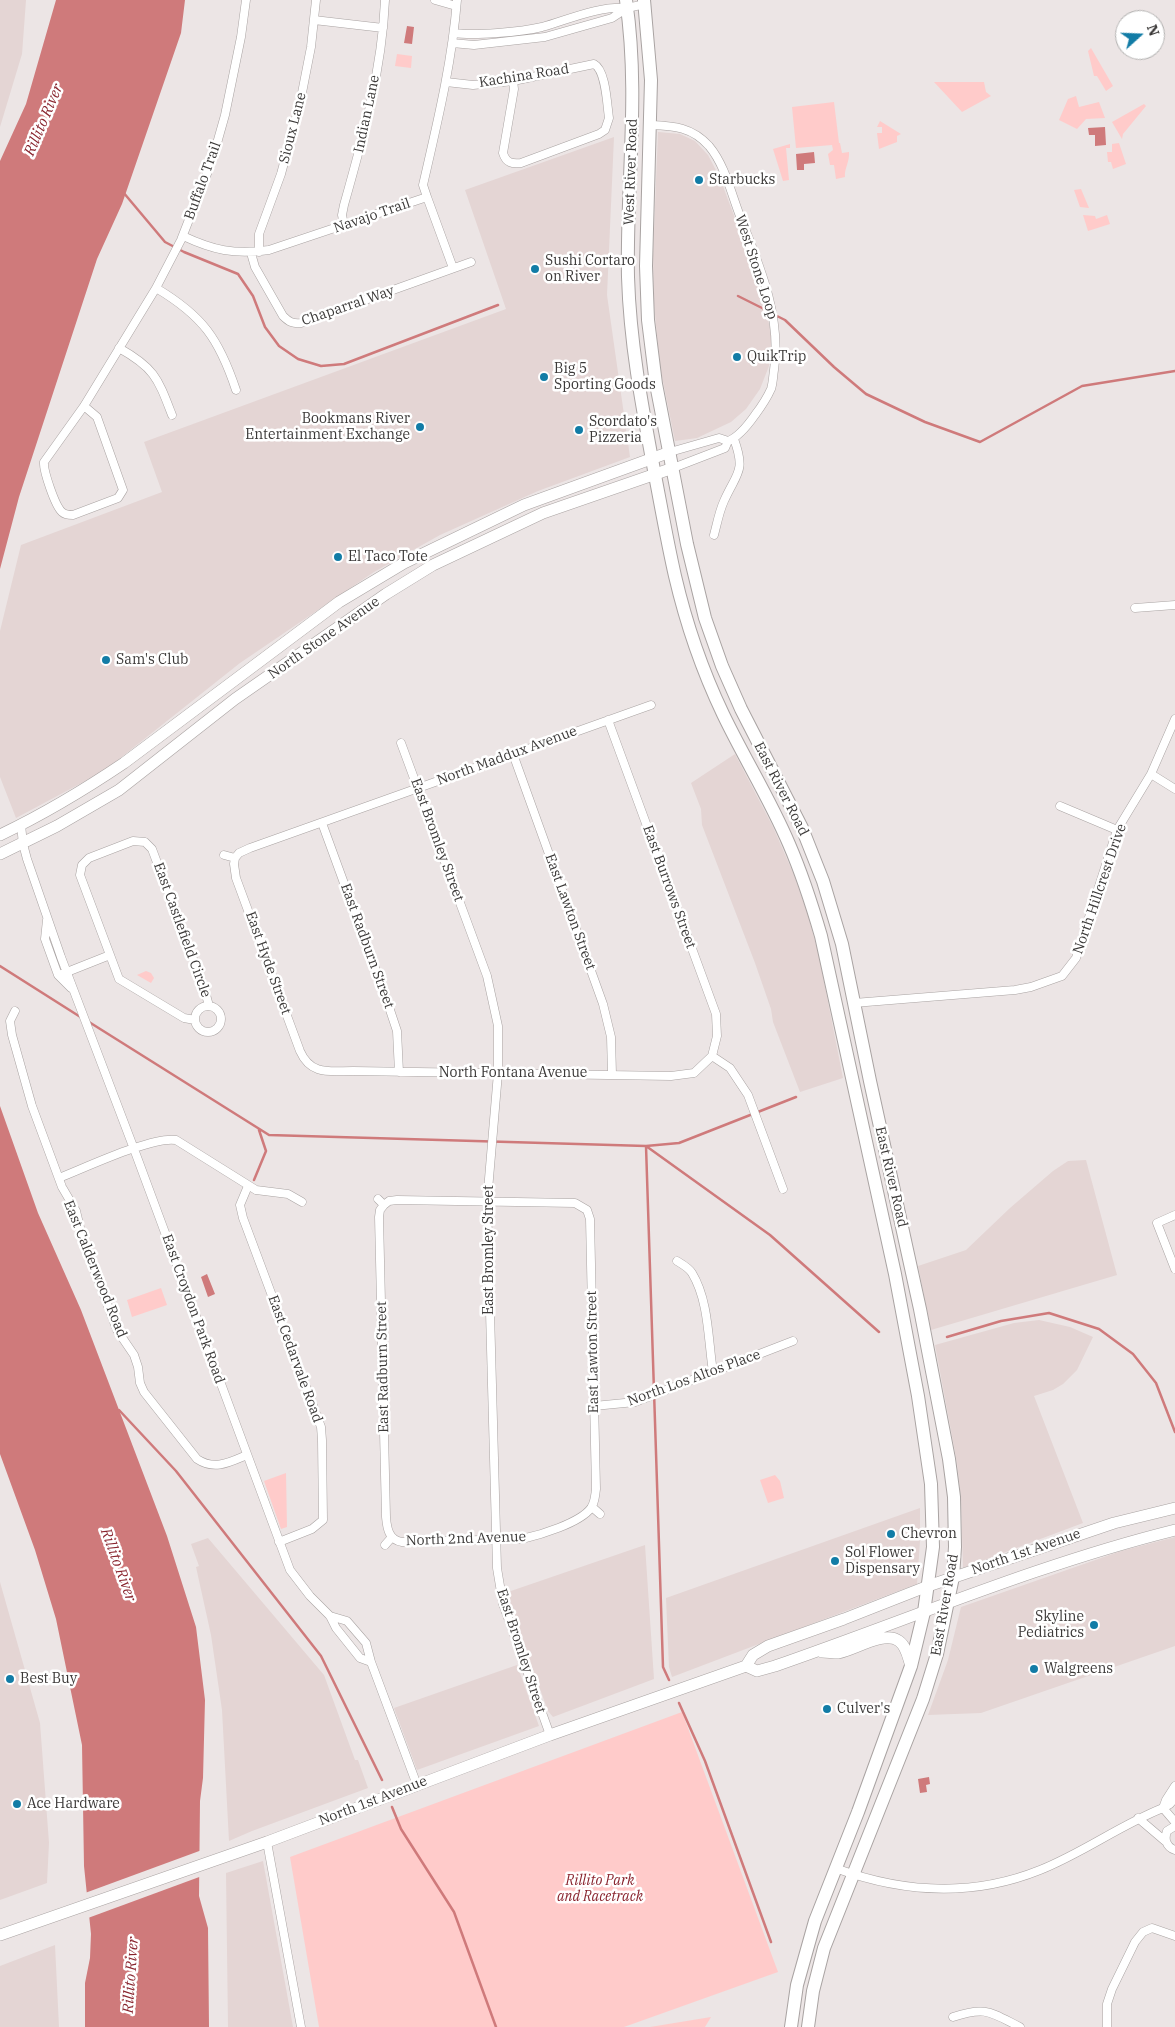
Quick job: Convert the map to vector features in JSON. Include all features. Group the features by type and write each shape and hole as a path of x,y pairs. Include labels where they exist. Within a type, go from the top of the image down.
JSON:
{"main road":[{"name":"West River Road","path":"645,2 651,60 646,266 650,336"},
{"name":"West River Road","path":"627,4 633,87 628,261 632,345"},
{"name":"East River Road","path":"650,336 656,384 686,544 710,634 741,709 802,828 831,906 842,944 920,1309 949,1459 954,1497 955,1547 953,1577 937,1654 923,1699 824,1948 813,1991 808,2027"},
{"name":"East River Road","path":"632,345 652,459 679,589 704,672 722,713 789,842 808,890 829,968 895,1274 918,1396 931,1484 933,1547 924,1612 911,1666 858,1812 815,1921 796,1985 791,2027"},
{"name":"North Stone Avenue","path":"0,835 72,798 124,763 339,602 404,562 524,505 670,452"},
{"name":"North Stone Avenue","path":"0,854 57,826 119,790 236,699 386,594 433,566 543,513 673,468"},
{"path":"775,815 785,818 814,879 831,906"},
{"path":"808,890 824,914 844,995 854,1003"},
{"name":"North 1st Avenue","path":"0,1936 267,1842 550,1735 746,1666 753,1655 768,1646 844,1620 928,1586 1114,1523 1175,1508"},
{"name":"North 1st Avenue","path":"746,1666 757,1670 1120,1544 1175,1530"},
{"path":"813,1652 838,1652 884,1638 893,1638 906,1648 911,1666"}],"street":[{"name":"Buffalo Trail","path":"84,406 97,417 123,484 122,493 118,498 74,515 68,515 62,513 58,507 43,466 47,456 84,406 156,288 182,238 212,161 225,115 238,54 246,0"},
{"name":"Sioux Lane","path":"255,252 258,234 282,174 300,103 316,0"},
{"name":"Indian Lane","path":"344,225 342,215 344,205 368,121 375,86 385,0"},
{"path":"435,0 456,3"},
{"path":"454,33 467,35 538,28 610,7 645,2"},
{"name":"Navajo Trail","path":"182,238 219,250 255,252 269,250 427,197 423,185 446,82 454,33 456,3"},
{"path":"452,43 474,45 545,37 612,18 627,4"},
{"path":"314,20 382,28"},
{"name":"Kachina Road","path":"446,82 473,85 513,81 594,64 600,68 609,118 605,130 600,134 521,163 510,163 506,160 503,153 514,89 513,81"},
{"name":"West Stone Loop","path":"650,125 673,125 693,133 709,146 718,159 751,242 769,299 776,334 776,359 771,388 750,423 725,448 673,468"},
{"path":"427,197 453,268 471,262"},
{"name":"Chaparral Way","path":"255,252 255,267 283,316 288,322 294,324 453,268"},
{"path":"156,288 180,302 202,324 222,353 236,390"},
{"path":"119,348 138,359 150,370 160,385 172,415"},
{"path":"670,452 720,438 731,440 740,457 739,471 724,502 714,535"},
{"path":"1135,608 1175,606"},
{"name":"North Maddux Avenue","path":"235,858 244,850 651,704"},
{"name":"North Hillcrest Drive","path":"854,1003 1015,990 1031,987 1062,976 1076,958 1117,830 1150,774 1175,719"},
{"name":"East Burrows Street","path":"608,720 716,1014 717,1036 712,1056"},
{"name":"East Bromley Street","path":"402,743 488,976 498,1026 498,1073 487,1202 497,1568 503,1604 550,1735"},
{"name":"East Lawton Street","path":"513,754 603,1004 611,1037 612,1074"},
{"path":"1150,774 1175,789"},
{"path":"1060,806 1117,830"},
{"name":"East Radburn Street","path":"322,823 397,1031 399,1072"},
{"name":"East Croydon Park Road","path":"21,825 23,844 75,995 290,1570 310,1596 330,1616 336,1628 360,1658 371,1662"},
{"name":"East Castlefield Circle","path":"195,1020 184,1018 119,979 80,875 82,865 89,858 133,841 145,842 152,849 209,1006"},
{"path":"224,855 235,858"},
{"name":"East Hyde Street","path":"235,858 236,878 300,1052 309,1065"},
{"name":"East Croydon Park Road","path":"48,918 45,939 58,975 75,995"},
{"path":"58,975 110,955"},
{"name":"East Castlefield Circle","path":"209,1006 215,1008 220,1014 219,1027 212,1032 204,1031 197,1026 195,1020 199,1010 209,1006"},
{"name":"East Calderwood Road","path":"15,1012 10,1021 32,1106 59,1178 76,1211 83,1240 117,1330 134,1355 140,1383 150,1400 203,1463 219,1466 247,1455"},
{"path":"712,1056 730,1068 748,1095 783,1189"},
{"name":"North Fontana Avenue","path":"309,1065 322,1071 671,1076 694,1072 712,1056"},
{"path":"59,1178 134,1149 166,1139 176,1140 256,1190 288,1194 302,1202"},
{"name":"East Cedarvale Road","path":"248,1186 240,1205 243,1218 321,1427 323,1520 312,1529 279,1542"},
{"path":"378,1199 384,1205 389,1201 397,1200 487,1202"},
{"name":"East Lawton Street","path":"487,1202 575,1203 587,1210 590,1219 596,1489 592,1507"},
{"name":"East Radburn Street","path":"384,1205 380,1210 379,1217 386,1517 387,1528 392,1538"},
{"path":"1175,1214 1157,1223 1175,1270"},
{"path":"677,1261 691,1271 699,1289 707,1319 713,1372"},
{"name":"North Los Altos Place","path":"594,1406 635,1402 793,1341"},
{"path":"592,1507 600,1514"},
{"name":"North 2nd Avenue","path":"392,1538 402,1542 496,1541 535,1537 573,1521 592,1507"},
{"path":"385,1545 392,1538"},
{"name":"East Croydon Park Road","path":"330,1616 347,1621 366,1643 371,1662 417,1785"},
{"path":"1163,1808 1175,1786"},
{"path":"836,1868 902,1886 951,1890 997,1884 1040,1870 1074,1854 1138,1818 1163,1808 1175,1798"},
{"path":"1163,1808 1175,1822"},
{"path":"1138,1818 1175,1850"},
{"path":"1165,1841 1167,1831 1175,1826"},
{"path":"267,1842 301,2027"},
{"path":"1107,2027 1107,2004 1112,1989 1135,1942 1143,1932 1152,1928 1175,1936"},
{"path":"953,2017 973,2011 987,2011 1020,2027"}],"shaded area":[{"path":"0,0 26,0 22,54 0,127"},
{"path":"658,132 680,134 695,141 708,155 720,178 759,283 773,340 769,366 760,389 746,409 731,422 697,438 675,441 660,367 654,304 653,256"},
{"path":"614,137 607,295 630,457 538,491 440,535 374,572 240,663 104,771 16,818 0,777 0,631 21,545 162,492 144,442 506,309 465,190"},
{"path":"735,754 773,827 794,875 807,912 819,956 843,1078 800,1092 773,1022 771,1009 755,963 702,825 701,809 691,783"},
{"path":"1086,1160 1117,1275 931,1330 918,1266 966,1250 1010,1208 1053,1171 1068,1161"},
{"path":"1039,1320 1070,1327 1093,1337 1077,1370 1063,1384 1053,1390 1034,1396 1083,1523 963,1568 961,1499 957,1463 935,1345 1014,1323"},
{"path":"920,1508 917,1584 672,1677 669,1667 666,1598"},
{"path":"1175,1537 1175,1646 981,1713 928,1715 948,1660 961,1607 1121,1551"},
{"path":"208,1538 324,1675 355,1760 358,1760 368,1788 229,1841 222,1710 211,1635 196,1567 199,1566 191,1544"},
{"path":"645,1545 654,1679 553,1717 548,1711 505,1593"},
{"path":"0,1582 40,1723 49,1843 47,1883 0,1900"},
{"path":"517,1665 539,1726 417,1770 394,1708"},
{"path":"263,1861 293,2027 228,2027 226,1873"},
{"path":"55,1945 59,2027 0,2027 0,1966"}],"green space":[{"path":"1091,48 1113,86 1106,91 1097,76 1094,76 1088,51"},
{"path":"397,54 412,56 411,68 395,66"},
{"path":"934,82 984,82 986,92 991,96 962,112"},
{"path":"1076,96 1079,107 1099,102 1105,118 1086,119 1077,129 1059,120 1068,99"},
{"path":"834,102 842,153 849,152 845,177 836,179 834,165 830,165 828,154 833,150 832,145 796,148 792,107"},
{"path":"1144,104 1146,106 1123,134 1122,139 1112,122"},
{"path":"880,121 901,134 897,136 897,142 879,149 877,133 882,133 882,127 877,127"},
{"path":"1119,143 1126,164 1113,169 1111,162 1108,162 1107,152 1112,152 1112,144"},
{"path":"790,144 790,148 786,148 789,180 783,181 773,149"},
{"path":"1081,189 1089,208 1080,207 1074,190"},
{"path":"1083,215 1095,216 1096,219 1107,215 1110,224 1088,231"},
{"path":"146,971 151,973 154,978 151,983 137,975"},
{"path":"161,1288 167,1305 132,1317 127,1300"},
{"path":"286,1473 287,1527 281,1529 264,1481"},
{"path":"775,1475 780,1481 784,1498 768,1503 760,1480"},
{"name":"Rillito Park and Racetrack","path":"682,1712 778,1972 624,2027 319,2027 290,1857"},
{"path":"711,2017 705,2027 650,2027"}],"water":[{"name":"Rillito River","path":"56,0 185,0 181,33 122,204 97,259 19,497 0,569 0,161 26,104"},
{"path":"407,26 414,27 412,44 404,43"},
{"path":"1105,127 1106,145 1095,146 1095,135 1089,135 1088,128"},
{"path":"814,152 815,163 804,164 804,170 797,170 796,154"},
{"name":"Rillito River","path":"0,1106 38,1213 81,1310 167,1536 196,1627 205,1700 203,1778 200,1801 199,1896 208,1928 209,2027 85,2027 85,1983 90,1958 91,1934 84,1866 82,1745 56,1619 35,1550 0,1454"},
{"path":"207,1274 215,1294 208,1297 201,1277"},
{"path":"929,1777 930,1784 926,1785 927,1792 920,1793 918,1779"}],"pier":[{"path":"202,1850 202,1876 88,1918 85,1893"}],"waterway":[{"path":"123,192 165,242 184,252 238,274 253,296 265,327 279,346 298,359 321,366 344,364 498,305"},
{"path":"738,296 770,312"},
{"path":"775,315 785,320 834,367 866,394 925,422 980,442 1082,386 1175,371"},
{"path":"0,966 82,1018"},
{"path":"89,1022 269,1135 646,1146 770,1235 879,1332"},
{"path":"669,1680 663,1667 646,1146 679,1143 796,1097"},
{"path":"254,1180 266,1151 259,1130"},
{"path":"947,1337 1001,1321 1049,1313 1099,1329 1133,1354 1156,1383 1175,1432"},
{"path":"119,1410 176,1471 321,1656 382,1780"},
{"path":"679,1703 705,1761 771,1942"},
{"path":"392,1807 401,1829 454,1912 496,2027"}],"place":[{"name":"Starbucks","path":"699,180"},
{"name":"Sushi Cortaro on River","path":"535,269"},
{"name":"QuikTrip","path":"737,357"},
{"name":"Big 5 Sporting Goods","path":"544,377"},
{"name":"Bookmans River Entertainment Exchange","path":"420,427"},
{"name":"Scordato's Pizzeria","path":"579,430"},
{"name":"El Taco Tote","path":"338,557"},
{"name":"Sam's Club","path":"106,660"},
{"name":"Chevron","path":"891,1534"},
{"name":"Sol Flower Dispensary","path":"835,1561"},
{"name":"Skyline Pediatrics","path":"1094,1625"},
{"name":"Walgreens","path":"1034,1669"},
{"name":"Best Buy","path":"10,1679"},
{"name":"Culver's","path":"827,1709"},
{"name":"Ace Hardware","path":"17,1804"}]}
